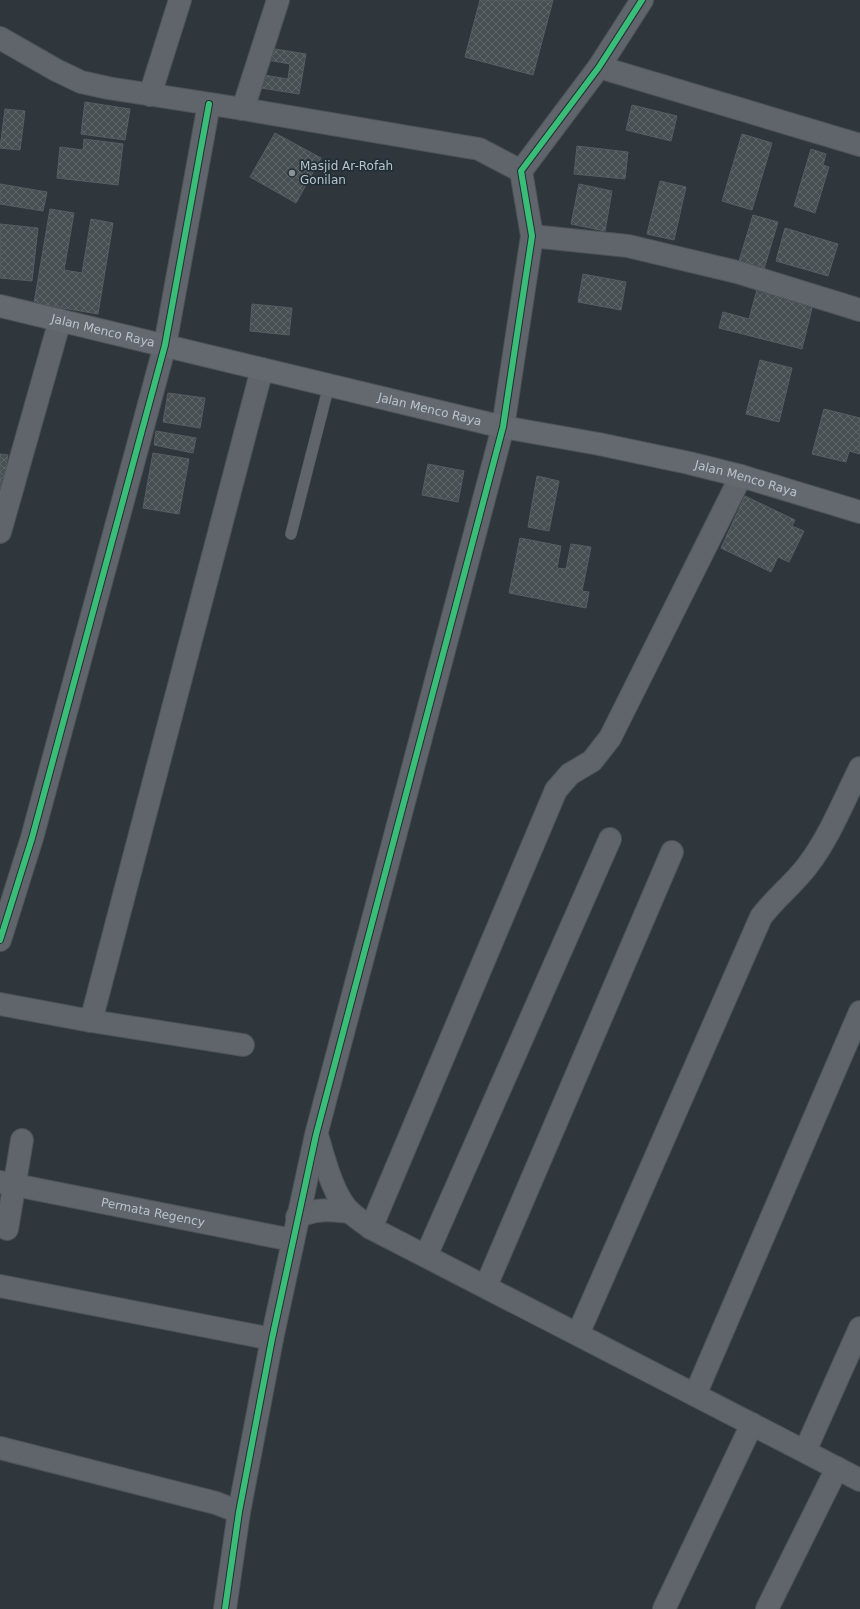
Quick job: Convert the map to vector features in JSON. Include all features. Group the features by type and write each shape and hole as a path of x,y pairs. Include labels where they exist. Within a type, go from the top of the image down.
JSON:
{"street":[{"path":"150,95 180,0"},
{"path":"243,109 278,0"},
{"path":"225,1609 239,1512 272,1339 292,1240 316,1135 503,427 532,236 522,171 599,67 642,0"},
{"path":"0,38 56,70 82,82 150,95 243,109 479,149 522,171"},
{"path":"599,67 860,145"},
{"path":"0,940 32,838 165,345 209,104"},
{"path":"532,236 628,246 737,272 860,310"},
{"name":"Jalan Menco Raya","path":"0,306 503,427 599,444 688,463 741,476 860,512"},
{"path":"0,532 60,320"},
{"path":"91,1021 262,369"},
{"path":"371,1228 556,790 570,774 592,761 610,738 741,476"},
{"path":"578,1334 761,917 794,882 820,849 860,768"},
{"path":"426,1256 610,839"},
{"path":"486,1286 672,852"},
{"path":"0,1004 91,1021 243,1045"},
{"path":"695,1395 860,1012"},
{"path":"316,1135 329,1175 342,1202 350,1212 371,1228 860,1480"},
{"path":"7,1229 7,1183 22,1140"},
{"name":"Permata Regency","path":"7,1183 292,1240"},
{"path":"297,1217 311,1211 325,1210 350,1212"},
{"path":"0,1286 272,1339"},
{"path":"806,1451 860,1328"},
{"path":"664,1609 752,1424"},
{"path":"0,1448 216,1503 239,1512"},
{"path":"767,1609 837,1468"}],"lane":[{"path":"291,534 329,385"}],"building":[{"path":"480,0 553,0 533,75 465,57"},
{"path":"269,48 306,54 299,94 261,88 264,75 288,79 290,64 267,60"},
{"path":"85,102 130,109 125,140 81,134"},
{"path":"632,105 677,116 671,141 626,130"},
{"path":"5,109 25,111 20,150 0,148"},
{"path":"275,133 321,158 296,203 250,177"},
{"path":"742,134 772,143 752,210 722,201"},
{"path":"84,139 123,144 118,185 57,178 60,147 83,150"},
{"path":"577,146 628,152 625,179 574,174"},
{"path":"811,149 826,154 823,165 829,167 815,213 794,206"},
{"path":"660,181 686,187 674,240 647,234"},
{"path":"0,184 47,192 43,211 0,204"},
{"path":"579,184 612,191 605,231 571,224"},
{"path":"50,209 74,213 64,270 82,273 91,219 113,223 98,314 34,303"},
{"path":"753,215 778,222 764,269 739,261"},
{"path":"0,224 38,228 32,281 0,278"},
{"path":"785,228 838,244 828,276 776,261"},
{"path":"583,274 626,282 621,310 578,302"},
{"path":"758,286 814,300 802,349 719,328 723,312 749,319"},
{"path":"252,304 292,308 289,335 250,331"},
{"path":"760,360 792,368 779,422 746,414"},
{"path":"168,393 205,398 200,428 163,422"},
{"path":"824,409 860,418 860,454 849,451 846,462 812,454"},
{"path":"156,431 196,438 193,453 154,445"},
{"path":"153,453 189,459 179,514 143,508"},
{"path":"0,454 8,455 0,498"},
{"path":"428,464 464,471 458,502 422,495"},
{"path":"537,476 559,481 549,531 528,527"},
{"path":"745,496 795,520 792,526 804,531 789,562 778,557 771,572 721,548"},
{"path":"520,538 561,546 557,568 566,569 571,544 591,547 582,591 589,592 586,608 509,593"}],"cycle path":[{"path":"225,1609 239,1512 272,1339 316,1135 503,427 532,236 521,171 599,67 642,0"},
{"path":"0,940 32,838 165,345 209,104"}],"place":[{"name":"Masjid Ar-Rofah Gonilan","path":"292,173"}]}
